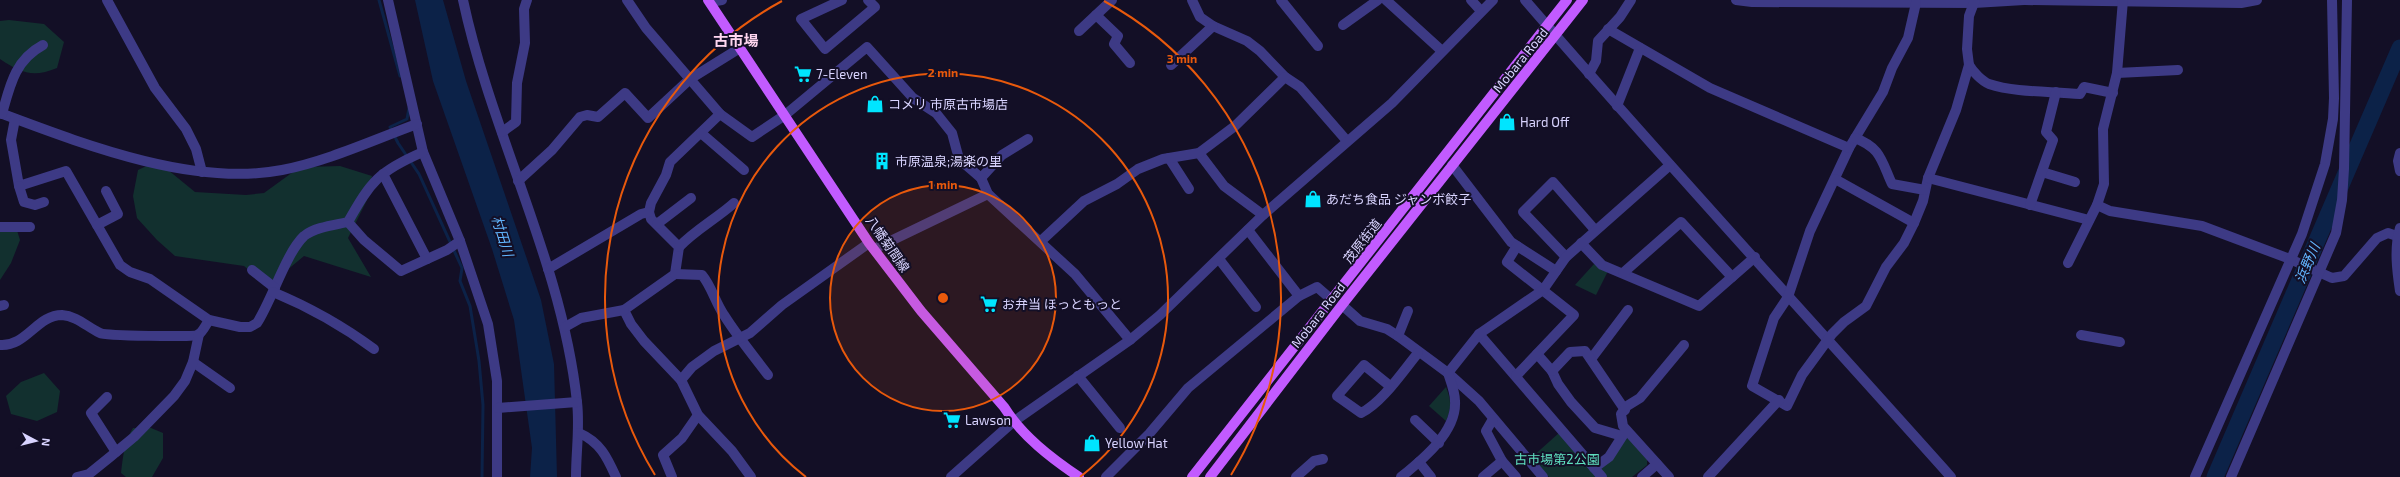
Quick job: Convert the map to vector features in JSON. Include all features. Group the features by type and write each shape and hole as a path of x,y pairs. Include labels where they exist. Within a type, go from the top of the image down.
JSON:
{"main road":[{"name":"茂原街道","path":"1192,477 1567,0"},
{"name":"Mobara Road","path":"1210,477 1342,305 1452,165 1556,37 1583,0"},
{"name":"八幡菊間線","path":"709,1 871,246 926,317 1004,407 1013,422 1053,458 1079,477"}],"street":[{"path":"107,0 155,88 186,129 196,149 202,172"},
{"path":"388,0 423,152 460,241 488,324 494,349 498,408 497,477"},
{"path":"463,0 472,44 548,268 565,327 578,402 579,433 576,450 576,477"},
{"path":"502,132 516,122 517,83 525,43 524,9 527,0"},
{"path":"627,0 646,28 720,114 752,137 785,115 867,47 913,98 936,113 952,133 959,159 981,178 988,194 1041,241 1075,274 1130,340"},
{"path":"709,1 722,0"},
{"path":"842,0 801,19 825,49 875,7 868,0"},
{"path":"1080,30 1112,0"},
{"path":"1192,0 1200,17 1213,26 1246,41 1260,51 1285,77 1304,91 1347,141"},
{"path":"1281,0 1318,46"},
{"path":"1343,24 1378,0"},
{"path":"1386,0 1442,51"},
{"path":"1471,0 1481,11"},
{"path":"952,477 1013,422 1130,340 1160,315 1263,215 1392,103 1493,0"},
{"path":"1525,0 1617,106 1755,257 1788,297 1828,339 1951,477"},
{"path":"1589,74 1596,61 1598,41 1620,17 1631,0"},
{"path":"1736,0 1752,2 1916,4 2024,0 2123,0 2241,3 2257,0"},
{"path":"2068,263 2097,206 2104,184 2103,129 2117,73 2123,0"},
{"path":"2195,477 2290,260 2316,196 2330,140 2334,98 2332,0"},
{"path":"2231,477 2320,274 2336,233 2342,200 2347,0"},
{"path":"1916,4 1908,38 1892,68 1883,92 1849,148 1810,231 1788,297 1774,318 1752,386 1779,400 1787,406 1802,375 1828,339 1844,322 1866,306 1886,267 1904,243 1914,223 1928,178 1956,110 1969,65 1967,49 1970,16 1974,2"},
{"path":"1096,15 1118,36 1114,44 1130,63"},
{"path":"1171,66 1213,26"},
{"path":"1608,29 1710,88 1849,148"},
{"path":"44,45 30,52 12,80 1,114 116,153 170,166 202,172 260,173 282,170 326,157 417,124"},
{"path":"518,181 552,150 580,117 587,115 598,117 625,93 648,118 690,79 740,48"},
{"path":"1617,106 1640,48"},
{"path":"1969,65 1972,70 1988,84 2034,91 2080,94 2084,87 2113,93"},
{"path":"2117,73 2178,70"},
{"path":"1041,241 1084,201 1112,187 1138,168 1169,158 1199,152 1235,126 1285,77"},
{"path":"2030,205 2053,140 2046,132 2056,92"},
{"path":"679,247 651,219 649,212 653,197 664,180 670,162 720,114"},
{"path":"15,119 11,140 19,186 24,202 34,205 44,202"},
{"path":"701,132 744,170"},
{"path":"1856,138 1870,144 1876,150 1892,184 1925,190"},
{"path":"981,178 1002,155 1028,139"},
{"path":"19,186 66,170 120,265 130,272 150,279 209,320 250,327 263,313 288,260 304,236 324,228 348,222 372,183 397,163 423,152"},
{"path":"1199,152 1224,186 1263,215"},
{"path":"2400,153 2398,161 2400,171"},
{"path":"1169,158 1189,189"},
{"path":"1452,165 1511,242 1556,271"},
{"path":"1448,373 1479,334 1542,290 1566,257 1670,165"},
{"path":"2042,172 2075,182"},
{"path":"383,174 427,259"},
{"path":"1928,178 2089,220"},
{"path":"1835,179 1914,223"},
{"path":"1566,257 1523,212 1553,182 1595,230"},
{"path":"97,225 118,214 106,191"},
{"path":"681,380 692,367 714,351 750,333 782,305 871,246 988,194"},
{"path":"657,224 691,198"},
{"path":"675,274 679,247 690,235 716,219 734,203"},
{"path":"2097,206 2110,211 2202,226 2332,278 2344,276 2377,238 2388,233 2399,234 2396,268 2400,291"},
{"path":"548,268 641,214 649,212"},
{"path":"348,222 364,240 401,271 460,241"},
{"path":"1623,272 1681,222 1732,277"},
{"path":"0,227 30,227"},
{"path":"1248,230 1299,296"},
{"path":"1582,243 1602,265 1623,272 1699,306 1755,257"},
{"path":"1516,376 1574,315 1507,262 1517,246"},
{"path":"1219,259 1256,307"},
{"path":"252,270 274,290 350,331 374,350"},
{"path":"565,327 581,318 624,310 675,274 702,275 709,284 713,296 724,316 768,376"},
{"path":"1106,477 1144,440 1188,388 1299,296 1317,287 1332,300"},
{"path":"1342,305 1360,321 1387,329 1398,336 1448,373 1479,401 1543,477"},
{"path":"624,310 631,324 644,341 681,380 698,416 732,451 751,477"},
{"path":"1590,359 1628,310"},
{"path":"1398,336 1408,311"},
{"path":"0,345 7,345 20,341 40,325 53,317 61,315 87,324 101,334 189,337 199,334"},
{"path":"77,477 89,474 116,452 174,396 185,381 193,362 199,334 209,320"},
{"path":"1479,334 1602,477"},
{"path":"2081,336 2120,342"},
{"path":"1669,477 1624,433 1621,414 1640,398 1684,345"},
{"path":"1552,371 1570,352 1585,351 1624,410"},
{"path":"1390,386 1364,365 1337,396 1361,413 1371,408 1390,386 1418,352"},
{"path":"1537,354 1552,371 1558,384 1571,402 1595,428 1624,433"},
{"path":"193,362 230,388"},
{"path":"1401,477 1439,443 1455,409 1455,400 1448,373"},
{"path":"1078,376 1120,428"},
{"path":"107,398 91,414 116,452"},
{"path":"1708,477 1779,400"},
{"path":"498,408 578,402"},
{"path":"672,477 663,455 682,438 698,416"},
{"path":"1493,419 1486,431 1502,461 1516,477"},
{"path":"1415,420 1439,443"},
{"path":"579,433 597,443 606,456 616,477"},
{"path":"1594,468 1609,457 1624,433"},
{"path":"1296,477 1314,461 1323,458"},
{"path":"1483,477 1502,461"},
{"path":"1419,462 1432,477"},
{"path":"1642,477 1657,464"},
{"path":"498,466 503,477"}],"green space":[{"path":"9,20 44,24 64,42 57,68 41,73 27,72 14,68 0,59 0,21"},
{"path":"157,161 195,192 246,195 264,193 293,172 306,167 340,166 372,176 367,200 348,238 371,277 304,256 268,286 244,266 175,256 157,240 137,218 133,196 138,170"},
{"path":"0,222 15,224 20,240 11,263 0,280"},
{"path":"1594,264 1608,271 1596,295 1575,285"},
{"path":"44,373 60,391 57,412 37,421 11,414 6,396 21,382"},
{"path":"1446,387 1450,404 1446,421 1429,406"},
{"path":"133,428 151,428 163,433 163,458 152,477 126,477 121,473 123,455"},
{"name":"古市場第2公園","path":"1559,433 1598,477 1549,477 1531,458"},
{"path":"1627,437 1647,459 1647,465 1632,477 1606,477 1600,470"}],"water":[{"name":"村田川","path":"415,0 443,0 466,81 541,300 554,364 557,477 530,477 532,448 514,320 492,249 433,81"}],"waterway":[{"path":"379,0 400,76"},
{"name":"浜野川","path":"2215,477 2400,48"},
{"path":"409,108 407,119 390,127 398,143 419,174 462,268 460,281 470,306 479,361 483,405 482,477"}],"place":[{"name":"7-Eleven","path":"803,74"},
{"name":"コメリ 市原古市場店","path":"875,104"},
{"name":"Hard Off","path":"1507,122"},
{"name":"市原温泉;湯楽の里","path":"882,161"},
{"name":"あだち食品 ジャンボ餃子","path":"1313,199"},
{"name":"お弁当 ほっともっと","path":"989,304"},
{"name":"Lawson","path":"952,420"},
{"name":"Yellow Hat","path":"1092,443"}],"district":[{"name":"古市場","path":"736,40"}]}
